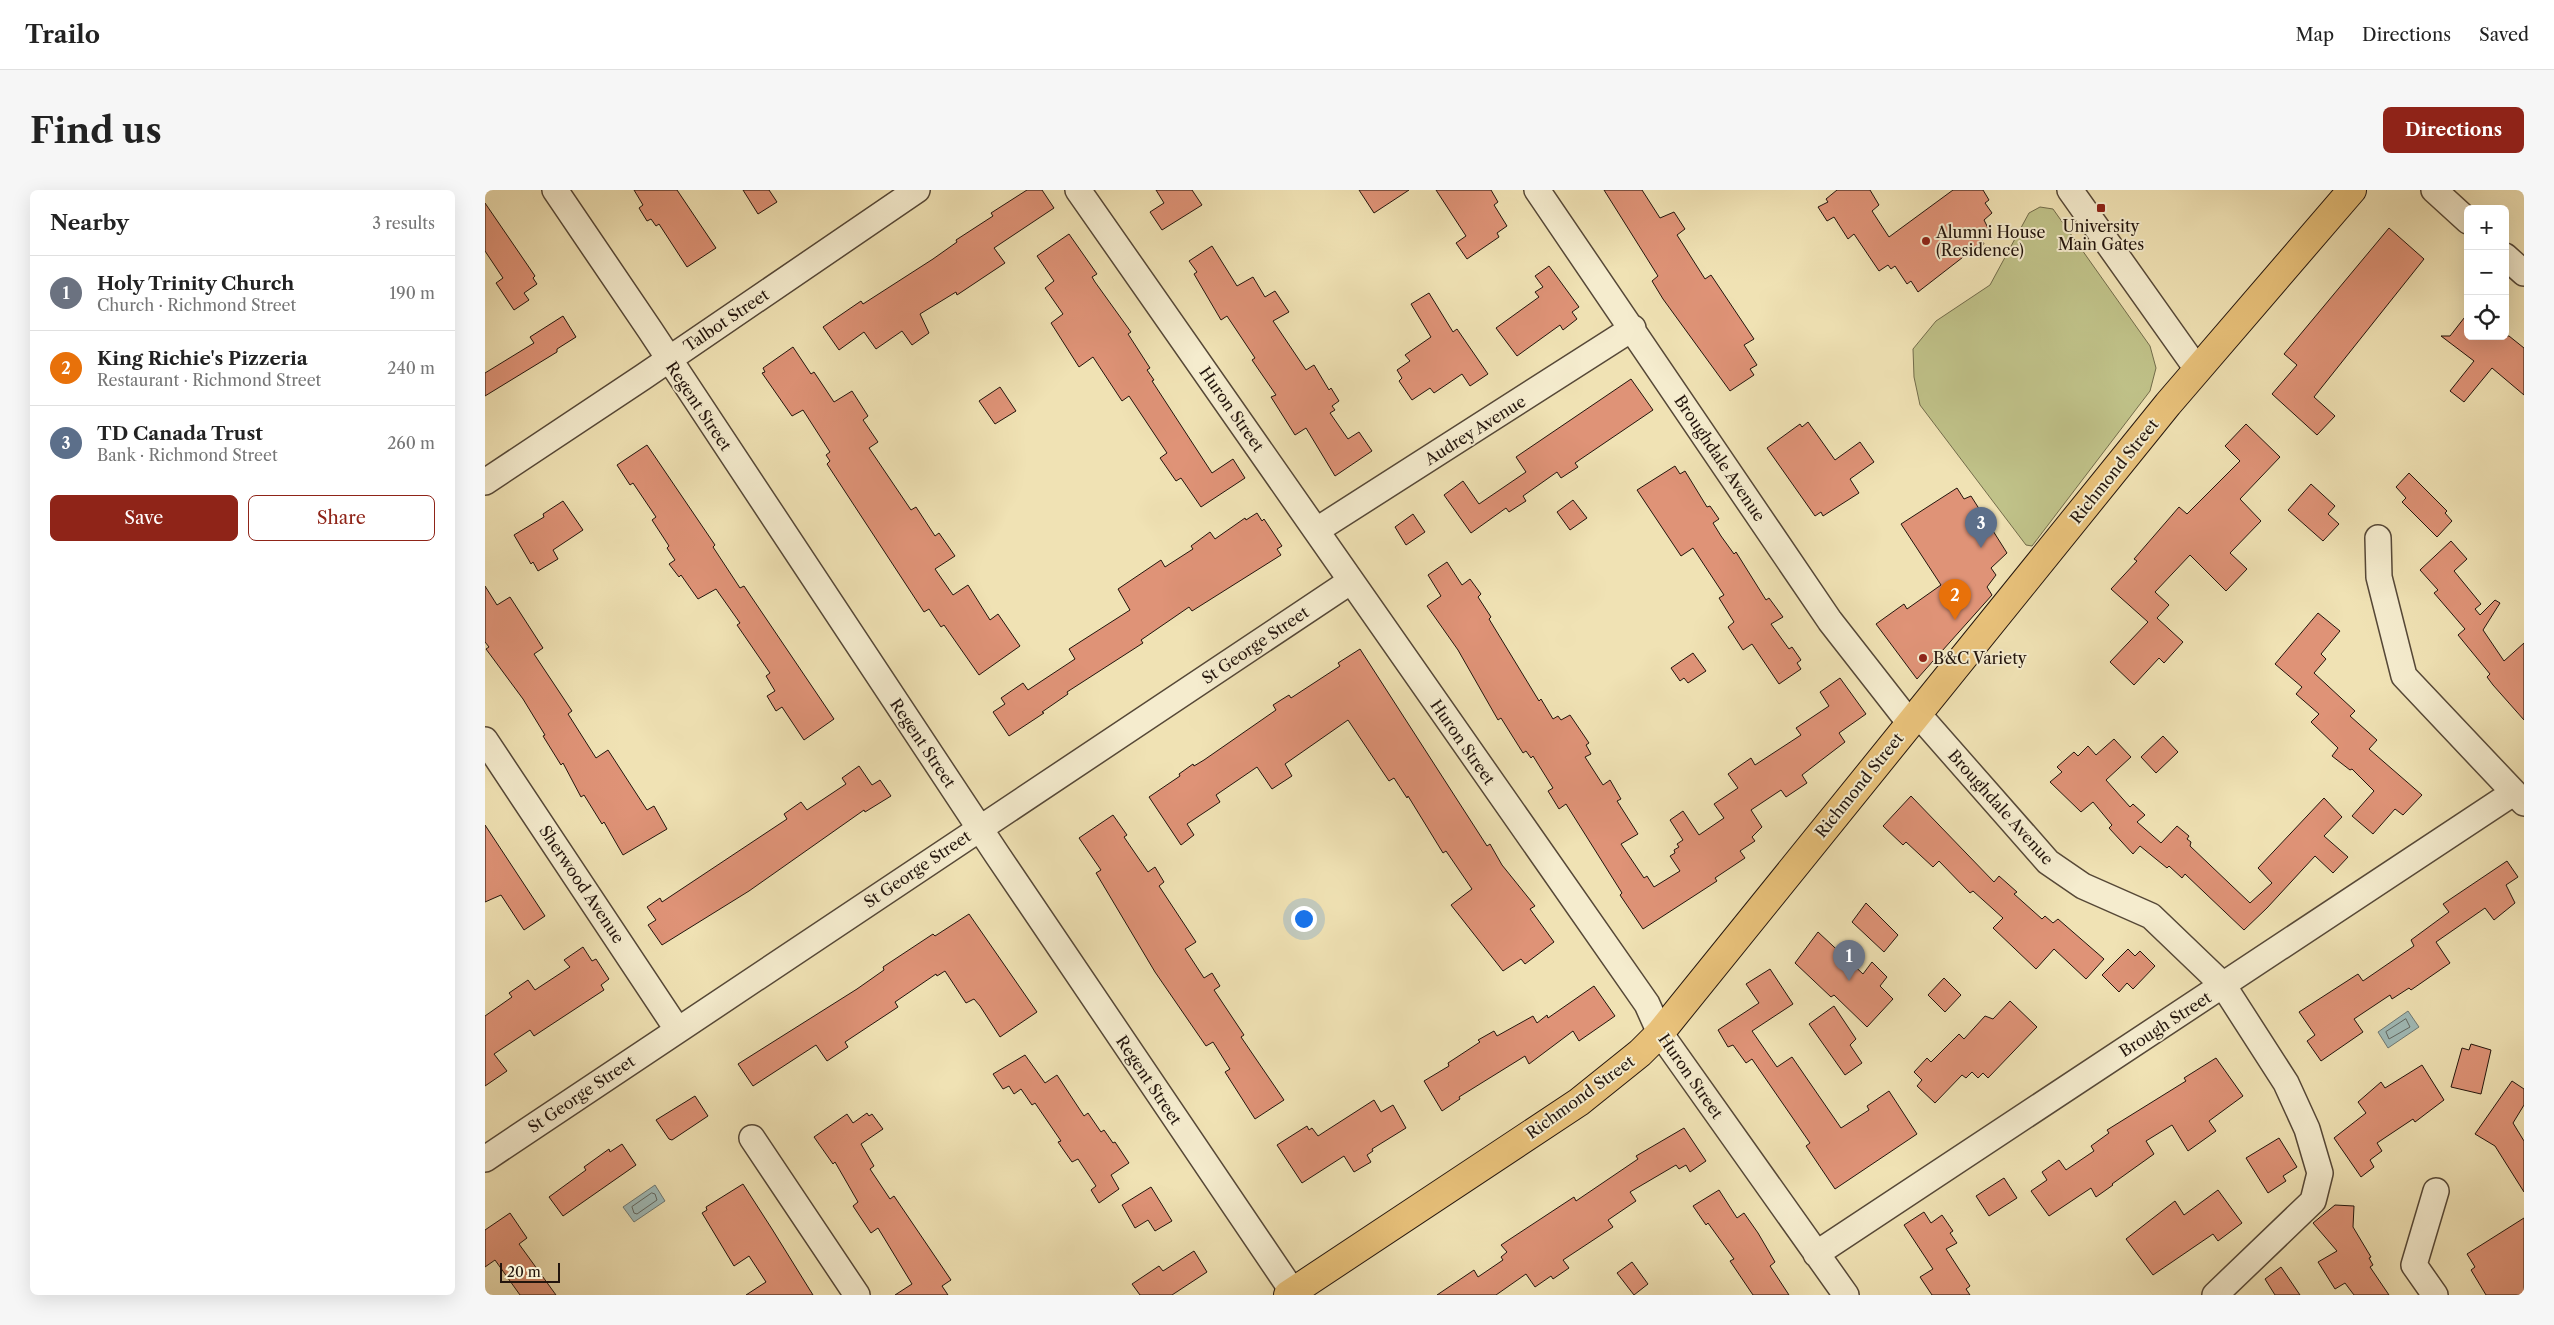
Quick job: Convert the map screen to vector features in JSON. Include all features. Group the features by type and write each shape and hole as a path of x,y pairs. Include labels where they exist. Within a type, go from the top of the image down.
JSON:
{"main road":[{"name":"Richmond Street","path":"1292,1294 1579,1102 1640,1053 1660,1033 1913,717 2197,370 2352,190"}],"street":[{"name":"Regent Street","path":"555,190 1292,1294"},
{"name":"Talbot Street","path":"485,482 669,360 917,190"},
{"name":"Huron Street","path":"1078,190 1647,1004 1660,1033 1846,1295"},
{"name":"Broughdale Avenue","path":"1537,190 1633,328 1830,621 1913,717 2048,862 2083,886 2151,916 2223,985 2286,1083 2307,1129 2320,1173 2313,1201 2215,1295"},
{"path":"2070,190 2197,370"},
{"path":"2434,190 2464,217"},
{"path":"2509,260 2524,273"},
{"name":"Audrey Avenue","path":"1317,530 1633,328"},
{"path":"2378,538 2379,578 2404,676 2519,798"},
{"name":"St George Street","path":"485,1159 677,1029 1351,581"},
{"name":"Sherwood Avenue","path":"485,740 677,1029"},
{"name":"Brough Street","path":"1816,1254 2223,985 2519,798"},
{"path":"752,1138 857,1295"},
{"path":"2435,1191 2414,1265 2435,1295"}],"green space":[{"path":"2040,207 2053,209 2150,346 2156,368 2150,391 2032,546 2026,545 1920,405 1914,377 1913,349 1936,321 1990,285 2029,213"}],"water":[{"path":"2408,1011 2419,1027 2388,1048 2378,1032"},
{"path":"655,1185 665,1201 634,1222 623,1207"}],"building":[{"path":"634,190 677,190 716,248 687,267 659,224 656,226 651,219 647,221 639,208 643,205"},
{"path":"743,190 769,190 777,202 758,214"},
{"path":"1027,190 1042,190 1054,208 994,248 1005,263 957,295 956,292 920,314 929,333 912,345 902,331 876,349 864,332 839,350 823,327 861,301 863,304 933,259 957,242 956,240 993,216 991,213"},
{"path":"1156,190 1192,190 1202,205 1162,230 1150,212 1164,203"},
{"path":"1359,190 1409,190 1374,213"},
{"path":"1436,190 1491,190 1498,202 1494,205 1507,226 1497,233 1499,237 1467,259 1456,243 1466,236"},
{"path":"1604,190 1642,190 1660,218 1674,212 1685,229 1677,235 1705,279 1711,275 1754,339 1744,345 1757,365 1750,369 1754,375 1730,391 1663,299 1652,281 1658,276"},
{"name":"Alumni House (Residence)","path":"1837,190 1870,190 1879,205 1872,211 1889,237 1953,190 1983,190 1989,200 1985,203 1992,213 1984,220 1988,228 1978,234 1984,244 1968,256 1967,254 1918,292 1911,281 1907,284 1895,266 1891,269 1888,265 1879,271 1854,234 1848,239 1834,217 1827,221 1818,207 1828,202 1826,199"},
{"path":"485,203 535,276 533,278 537,284 524,293 529,300 514,310 496,283 503,278 485,251"},
{"path":"2389,228 2424,259 2314,397 2335,416 2317,435 2272,394 2297,365 2284,354"},
{"path":"1069,234 1097,274 1092,277 1095,282 1131,332 1128,334 1150,368 1147,370 1154,380 1152,381 1212,473 1233,459 1245,478 1201,507 1181,478 1176,481 1160,458 1167,453 1129,396 1122,401 1093,357 1079,367 1051,323 1063,314 1045,288 1054,281 1037,256"},
{"path":"1212,246 1237,286 1253,277 1265,297 1275,291 1289,312 1273,321 1306,370 1314,365 1329,390 1331,388 1339,401 1332,406 1335,410 1330,413 1348,439 1359,432 1372,451 1335,476 1306,428 1295,435 1271,397 1276,395 1252,360 1255,358 1227,316 1221,320 1194,274 1197,272 1189,261"},
{"path":"1549,266 1579,307 1572,312 1577,319 1563,330 1560,325 1517,356 1496,328 1539,297 1535,292 1543,287 1535,276"},
{"path":"1429,293 1453,332 1457,329 1488,374 1470,386 1462,374 1434,393 1430,388 1412,400 1399,381 1402,378 1397,370 1410,361 1405,355 1431,337 1411,304"},
{"path":"563,316 576,337 557,349 557,352 485,396 485,373 534,343 530,337"},
{"path":"2464,318 2464,340 2509,340 2509,336 2524,348 2524,395 2492,368 2464,402 2450,391 2474,361 2441,336 2450,336"},
{"path":"793,347 811,374 814,372 834,402 852,391 868,416 863,420 878,442 869,448 911,510 916,507 935,536 939,533 955,556 935,569 953,595 968,585 990,620 998,614 1020,646 979,675 944,625 941,627 929,609 924,612 827,464 830,461 826,455 830,452 803,410 792,416 762,373 765,372 763,368"},
{"path":"1631,379 1653,410 1575,463 1578,467 1561,478 1557,472 1523,496 1526,501 1509,512 1506,508 1471,533 1444,495 1463,481 1479,504 1526,472 1516,457"},
{"path":"1000,387 1016,411 995,424 979,401"},
{"path":"1808,422 1835,460 1860,442 1874,462 1850,479 1859,493 1823,516 1821,512 1815,516 1767,448 1800,424 1802,427"},
{"path":"2246,424 2280,457 2240,499 2261,521 2230,553 2247,569 2226,591 2190,555 2155,592 2169,605 2157,618 2183,642 2164,663 2159,658 2134,685 2110,662 2148,622 2111,589 2137,561 2134,559 2179,507 2187,514 2240,461 2225,446"},
{"path":"647,445 715,545 713,547 740,588 744,586 834,719 804,740 782,707 776,711 767,696 775,691 766,676 770,673 737,625 740,623 716,589 698,599 681,575 679,577 669,564 675,560 667,548 669,546 652,520 656,517 633,483 630,485 617,465"},
{"path":"1675,466 1680,474 1685,471 1707,507 1710,506 1719,519 1713,523 1721,536 1734,554 1736,552 1766,600 1769,598 1783,617 1771,624 1789,649 1792,647 1801,660 1797,663 1801,669 1779,684 1752,644 1743,650 1728,627 1734,622 1719,598 1724,595 1693,548 1681,556 1637,490"},
{"path":"2409,473 2447,511 2445,513 2452,521 2437,537 2402,502 2406,498 2396,487"},
{"path":"2311,484 2335,506 2328,514 2339,524 2323,541 2288,510"},
{"path":"1957,488 1964,499 1971,496 2007,553 1991,568 1996,575 1987,587 1992,595 1917,679 1876,624 1904,604 1907,609 1941,585 1901,524"},
{"path":"1573,500 1587,518 1570,530 1557,512"},
{"path":"563,501 583,530 553,550 558,559 538,571 533,562 531,564 514,535 544,517 543,514"},
{"path":"1257,513 1262,521 1264,519 1282,546 1277,549 1281,555 1192,611 1189,607 1141,640 1143,643 1067,692 1068,694 1042,712 1044,713 1009,736 993,712 1005,704 1001,698 1023,683 1028,690 1075,659 1069,649 1130,610 1118,589 1161,560 1165,567 1193,549 1191,546 1210,532 1215,539 1245,518 1246,520"},
{"path":"1413,514 1425,532 1406,545 1395,527"},
{"path":"2451,541 2467,559 2454,571 2481,604 2475,609 2480,615 2495,600 2500,603 2483,630 2504,661 2524,643 2524,720 2487,677 2490,674 2458,635 2465,629 2434,593 2438,590 2420,570"},
{"path":"1447,562 1462,585 1470,579 1481,594 1478,597 1491,617 1489,619 1539,701 1541,699 1553,719 1558,716 1561,720 1570,715 1589,743 1586,745 1591,754 1585,757 1603,785 1610,780 1621,799 1617,801 1638,834 1621,844 1644,878 1647,876 1654,887 1680,871 1670,856 1679,847 1677,844 1683,840 1670,820 1683,811 1699,835 1724,818 1714,804 1738,788 1728,774 1751,758 1755,765 1801,735 1796,728 1829,706 1820,692 1840,678 1866,714 1839,733 1845,742 1802,775 1807,783 1786,797 1781,790 1751,810 1762,827 1752,837 1755,841 1740,851 1745,858 1715,878 1717,881 1643,929 1620,895 1622,893 1566,804 1559,809 1548,791 1553,788 1533,756 1531,758 1526,751 1523,753 1501,718 1498,720 1458,650 1427,606 1441,596 1428,575"},
{"path":"485,586 497,605 510,597 543,648 534,654 572,711 568,714 596,758 608,750 647,810 654,806 667,829 623,855 604,822 602,824 584,795 581,797 563,763 561,765 523,699 486,649 489,647 485,642"},
{"path":"2318,613 2340,631 2321,654 2326,659 2314,673 2355,711 2350,716 2377,740 2369,749 2422,795 2403,815 2395,809 2373,834 2352,816 2374,791 2352,769 2350,770 2332,756 2338,748 2311,722 2319,714 2296,694 2302,687 2275,664"},
{"path":"1360,649 1487,846 1490,844 1502,865 1535,906 1530,909 1554,942 1525,964 1521,959 1503,971 1451,905 1472,889 1446,851 1443,853 1408,796 1407,798 1394,778 1389,781 1348,720 1285,764 1292,776 1272,789 1257,767 1216,795 1220,802 1187,824 1194,835 1181,845 1149,797 1180,776 1179,774 1193,764 1194,766 1204,760 1276,710 1273,705 1289,695 1291,698 1340,666 1338,663"},
{"path":"1693,653 1706,671 1688,683 1684,678 1680,681 1671,668"},
{"path":"2163,736 2178,752 2156,773 2141,757"},
{"path":"2114,739 2131,757 2106,780 2130,807 2133,804 2145,815 2137,822 2161,843 2177,826 2189,836 2187,839 2191,842 2190,846 2250,903 2272,883 2258,868 2324,798 2342,817 2324,836 2348,857 2333,873 2315,856 2244,930 2185,874 2182,878 2169,866 2167,868 2140,846 2133,854 2109,828 2112,825 2093,802 2081,812 2050,782 2062,772 2057,767 2074,752 2078,756 2088,746 2096,755"},
{"path":"859,766 872,785 880,780 891,796 865,812 864,810 749,891 662,945 648,925 656,920 647,907 660,898 662,902 787,819 784,814 801,802 807,810 846,784 842,778"},
{"path":"1911,796 1994,882 1999,876 2017,892 2014,894 2042,919 2045,916 2053,923 2058,919 2104,959 2086,979 2054,949 2036,969 1993,928 2003,918 1973,891 1970,893 1939,861 1933,867 1906,842 1903,845 1883,826"},
{"path":"1113,815 1127,835 1124,837 1148,872 1155,867 1164,882 1159,886 1196,942 1185,949 1204,978 1212,973 1220,986 1214,990 1244,1035 1241,1037 1284,1100 1255,1119 1225,1072 1230,1069 1213,1042 1206,1046 1155,972 1096,873 1101,870 1079,838"},
{"path":"485,825 545,916 524,930 501,895 485,902"},
{"path":"2507,861 2518,877 2506,885 2515,903 2494,920 2485,908 2436,942 2450,963 2411,990 2409,988 2392,999 2390,995 2354,1019 2363,1032 2321,1061 2307,1041 2315,1035 2299,1012 2358,974 2363,981 2414,946 2411,940 2449,912 2443,904"},
{"path":"1866,903 1898,935 1884,952 1852,922"},
{"path":"969,914 1037,1012 1000,1037 980,1006 974,999 966,1003 945,971 937,976 936,974 895,1002 898,1007 845,1042 848,1047 827,1061 816,1045 753,1086 738,1064 857,989 884,970 883,967 933,934 935,936"},
{"path":"1818,932 1863,974 1872,962 1887,977 1880,986 1893,999 1867,1027 1834,995 1831,997 1795,963"},
{"path":"583,947 592,961 596,959 609,979 601,985 604,990 534,1036 530,1030 494,1054 507,1071 485,1086 485,1016 512,997 509,993 528,980 535,990 570,967 564,960"},
{"path":"2128,949 2135,956 2140,951 2155,966 2133,989 2127,983 2119,992 2102,975"},
{"path":"1770,969 1793,1004 1752,1031 1777,1067 1792,1057 1841,1128 1869,1110 1867,1106 1889,1091 1917,1134 1835,1189 1806,1146 1810,1143 1752,1059 1746,1063 1733,1045 1728,1047 1718,1030 1759,1003 1746,984"},
{"path":"1944,978 1961,995 1945,1012 1928,995"},
{"path":"1594,986 1615,1016 1579,1041 1573,1031 1529,1064 1525,1056 1459,1097 1460,1099 1442,1111 1424,1081 1449,1066 1448,1063 1480,1042 1478,1040 1494,1031 1497,1036 1533,1016 1537,1023 1547,1015 1548,1018"},
{"path":"2010,1001 2037,1027 1988,1078 1983,1073 1978,1078 1972,1072 1966,1078 1962,1075 1935,1103 1917,1086 1922,1080 1914,1072 1927,1058 1931,1062 1959,1034 1964,1039 1985,1016 1993,1019"},
{"path":"1834,1006 1856,1039 1850,1045 1862,1063 1845,1075 1809,1024"},
{"path":"2471,1044 2491,1050 2481,1094 2451,1087 2462,1048 2469,1050"},
{"path":"1025,1055 1045,1083 1057,1075 1084,1116 1088,1113 1101,1132 1104,1130 1113,1143 1115,1142 1129,1163 1111,1175 1119,1189 1099,1203 1091,1190 1096,1186 1078,1159 1072,1162 1058,1142 1061,1141 1035,1103 1032,1105 1021,1089 1014,1094 1009,1086 1003,1089 993,1074"},
{"path":"2216,1058 2243,1096 2209,1121 2216,1131 2188,1151 2172,1125 2146,1141 2154,1154 2113,1185 2096,1197 2091,1188 2049,1216 2031,1191 2047,1180 2042,1172 2059,1160 2066,1170 2094,1151 2091,1146 2109,1133 2107,1130 2186,1081 2184,1078"},
{"path":"2422,1065 2444,1100 2415,1122 2413,1119 2377,1143 2382,1151 2370,1160 2374,1167 2361,1177 2334,1138 2366,1113 2358,1102 2381,1082 2385,1088"},
{"path":"2512,1081 2524,1089 2524,1105 2513,1123 2524,1141 2524,1192 2495,1146 2475,1134"},
{"path":"695,1096 708,1116 672,1140 669,1139 656,1120"},
{"path":"1374,1100 1381,1112 1393,1105 1406,1128 1372,1149 1373,1151 1367,1155 1371,1162 1354,1172 1344,1156 1302,1183 1277,1145 1307,1126 1309,1130 1312,1128 1318,1136"},
{"path":"867,1113 869,1116 872,1114 883,1129 861,1144 874,1166 870,1169 890,1199 894,1196 951,1280 942,1286 948,1295 895,1295 912,1284 878,1228 871,1233 853,1206 858,1202 835,1162 833,1164 814,1137 847,1114 853,1123"},
{"path":"1684,1128 1706,1161 1690,1172 1686,1165 1679,1169 1676,1165 1630,1192 1636,1201 1608,1220 1613,1227 1563,1260 1569,1268 1553,1279 1551,1276 1535,1287 1526,1274 1496,1295 1437,1295 1474,1270 1478,1277 1503,1260 1501,1257 1507,1252 1501,1245 1574,1197 1576,1201 1638,1159 1636,1156"},
{"path":"2279,1138 2297,1167 2283,1176 2286,1181 2268,1193 2246,1158"},
{"path":"622,1144 636,1165 563,1216 549,1197 586,1170 584,1167 609,1149 610,1152"},
{"path":"2004,1178 2017,1198 1989,1216 1976,1196"},
{"path":"743,1184 813,1295 746,1295 766,1282 749,1256 734,1266 702,1213 707,1210 706,1207"},
{"path":"1151,1187 1172,1221 1155,1231 1148,1220 1135,1228 1122,1205"},
{"path":"1719,1190 1737,1218 1744,1213 1758,1233 1775,1262 1770,1266 1789,1295 1753,1295 1730,1261 1734,1259 1693,1206"},
{"path":"2218,1190 2242,1223 2218,1241 2213,1234 2153,1275 2126,1239 2175,1201 2184,1215"},
{"path":"2335,1205 2354,1206 2353,1227 2371,1257 2369,1258 2373,1265 2370,1267 2389,1295 2354,1295 2345,1283 2335,1289 2318,1262 2337,1251 2313,1223"},
{"path":"1924,1212 1931,1223 1942,1215 1953,1231 1950,1233 1957,1243 1946,1249 1970,1286 1966,1289 1970,1295 1932,1295 1920,1277 1933,1269 1904,1225"},
{"path":"510,1213 527,1238 519,1244 556,1295 520,1295 495,1260 485,1267 485,1230"},
{"path":"2524,1218 2524,1295 2486,1295 2471,1270 2475,1267 2467,1254"},
{"path":"1194,1251 1207,1272 1172,1295 1140,1295 1132,1284 1159,1266 1163,1271"},
{"path":"1632,1262 1648,1284 1634,1295 1617,1273"},
{"path":"2281,1267 2300,1295 2275,1295 2265,1279"}],"place":[{"name":"University Main Gates","path":"2101,208"},
{"name":"Alumni House (Residence)","path":"1926,241"},
{"name":"TD Canada Trust","path":"1981,548"},
{"name":"King Richie's Pizzeria","path":"1955,620"},
{"name":"B&C Variety","path":"1923,658"},
{"name":"Holy Trinity Church","path":"1849,981"}]}
